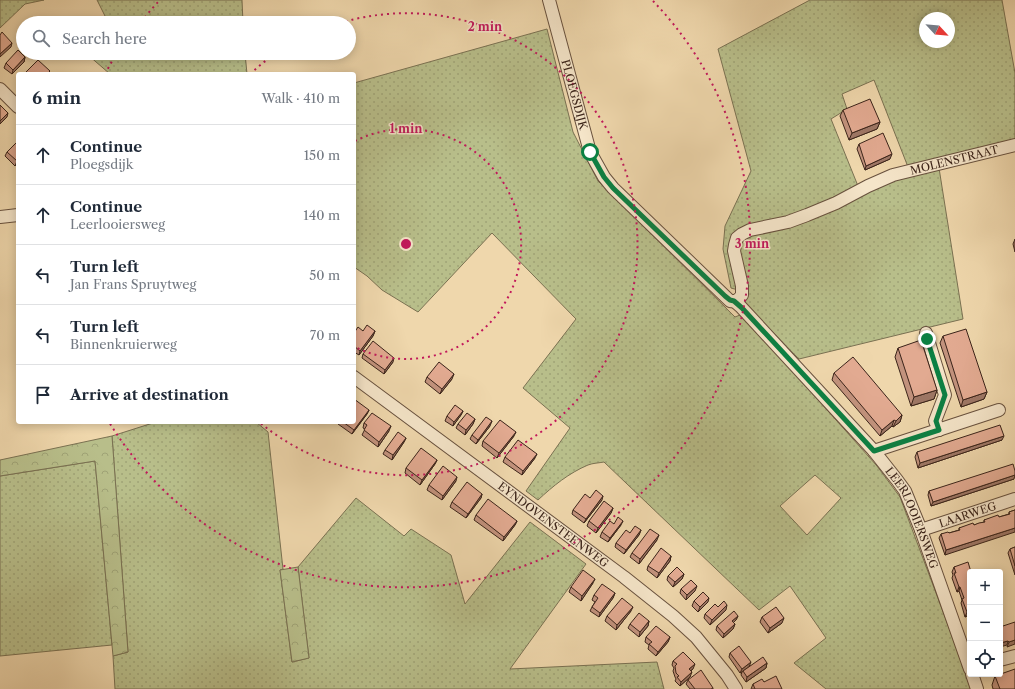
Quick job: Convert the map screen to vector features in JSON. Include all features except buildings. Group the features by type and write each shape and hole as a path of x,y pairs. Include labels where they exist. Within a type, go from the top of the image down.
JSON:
{"street":[{"name":"PLOEGSDIJK","path":"549,0 590,152 604,177 613,188 725,296 734,301"},
{"path":"0,89 16,105"},
{"name":"MOLENSTRAAT","path":"734,301 738,300 742,295 742,286 734,251 737,238 742,234 750,230 788,222 807,215 836,203 893,175 1015,146"},
{"path":"0,217 16,215"},
{"name":"LEERLOOIERSWEG","path":"734,301 874,451 905,491 921,530 967,660"},
{"path":"926,333 945,395 936,421 939,430"},
{"name":"EYNDOVENSTEENWEG","path":"356,377 624,577 667,611 696,637 736,689"},
{"path":"874,451 999,410"},
{"name":"LAARWEG","path":"921,530 1015,499"},
{"path":"1003,659 1015,656"},
{"path":"973,677 977,689"}],"green space":[{"path":"0,0 44,0 25,4 0,28"},
{"path":"97,0 242,0 243,16 105,16"},
{"path":"810,0 1002,0 1015,73 1015,143 908,167 874,80 842,94 847,109 831,119 858,186 789,218 740,230 738,290 731,288 723,249 725,226 751,171 718,49"},
{"path":"547,29 573,132 598,181 735,317 740,315 788,366 877,466 900,497 972,689 826,689 794,663 826,638 790,586 759,610 604,462 590,464 574,472 555,485 538,500 526,491 570,428 523,388 576,319 492,233 418,312 382,290 356,268 356,82","holes":["815,475 841,498 807,535 780,506"]},
{"path":"94,60 246,60 247,72 108,72"},
{"path":"939,168 963,319 799,359 745,304 739,250 744,237 885,183"},
{"path":"150,424 258,424 268,432 283,569 280,570 292,662 309,658 298,567 356,498 404,536 411,529 451,555 465,604 530,522 586,564 510,669 657,662 664,689 115,689 113,656 128,652 112,436"},
{"path":"112,436 128,652 113,656 95,461 0,476 0,460"},
{"path":"95,461 112,645 0,656 0,476"},
{"path":"298,567 309,658 292,662 280,570"}],"route":[{"path":"590,152 604,177 613,188 725,296 742,308 874,451 939,430 936,421 945,395 927,339"}]}
